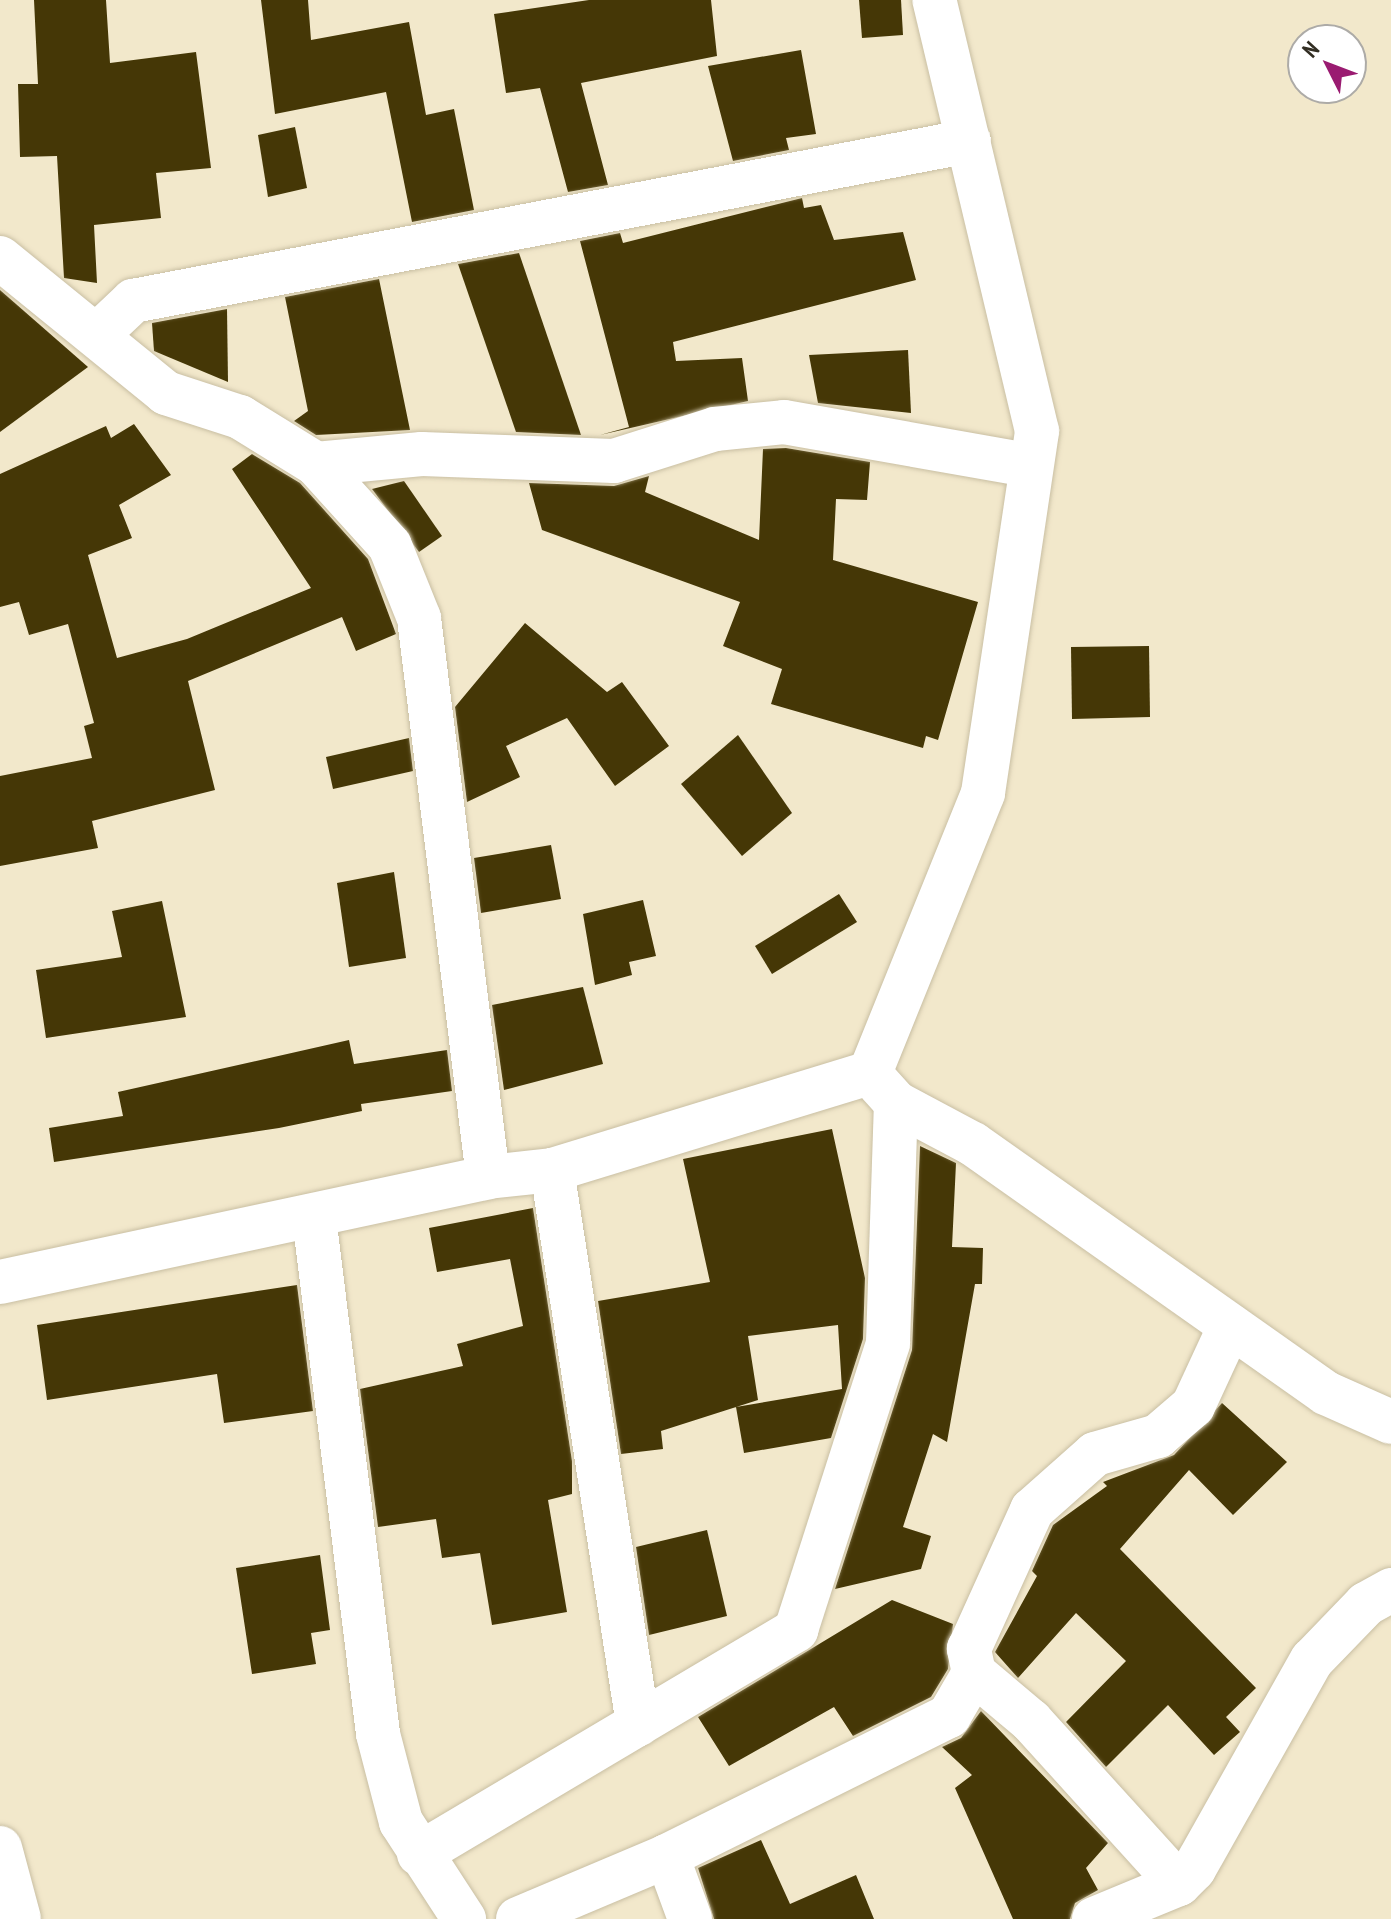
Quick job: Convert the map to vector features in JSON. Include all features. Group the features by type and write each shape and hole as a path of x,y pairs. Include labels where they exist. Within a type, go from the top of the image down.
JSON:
{"street":[{"path":"419,1854 796,1630 888,1343 883,1088 983,793 1028,465 1037,431 934,0"},
{"path":"97,335 133,301 969,141"},
{"path":"0,258 166,393 240,417 316,464 390,546 419,618 488,1177"},
{"path":"316,464 422,454 614,461 715,429 784,422 1028,465"},
{"path":"0,1282 314,1217 488,1177 552,1170 883,1088 973,1144 1326,1393 1391,1422"},
{"path":"552,1170 638,1724"},
{"path":"314,1217 378,1734 401,1822 464,1919"},
{"path":"1179,1884 1031,1721 974,1673 969,1649 1032,1510 1095,1454 1158,1436 1193,1406 1230,1326"},
{"path":"1094,1919 1179,1884 1312,1660 1366,1604 1391,1590"},
{"path":"518,1919 667,1856 949,1716 974,1673"},
{"path":"0,1848 19,1919"},
{"path":"667,1856 690,1919"}],"building":[{"path":"34,0 106,0 110,63 196,52 211,168 156,173 161,218 94,225 97,283 64,278 57,156 20,157 18,84 38,84"},
{"path":"261,0 308,0 311,40 409,22 426,115 454,109 474,210 412,222 386,92 275,114"},
{"path":"589,0 711,0 717,56 581,83 608,185 568,192 540,88 506,93 494,14"},
{"path":"859,0 901,0 903,35 862,38"},
{"path":"801,50 816,134 786,138 789,150 733,161 708,66"},
{"path":"295,127 307,188 268,197 258,135"},
{"path":"802,198 804,208 821,205 834,240 903,232 916,280 673,342 676,361 742,358 748,401 600,435 629,427 580,241 620,233 623,243"},
{"path":"519,253 581,435 516,432 458,264"},
{"path":"379,279 410,430 316,435 294,421 308,411 285,297"},
{"path":"0,290 88,367 0,432"},
{"path":"227,309 228,382 154,351 152,323"},
{"path":"908,350 911,413 818,403 809,355"},
{"path":"134,424 171,475 119,505 132,538 88,555 117,658 187,639 311,588 232,469 252,454 300,483 368,559 396,634 356,651 342,617 188,681 215,790 92,821 98,848 0,866 0,776 92,758 84,726 94,723 68,624 29,635 19,602 0,607 0,474 106,426 111,438"},
{"path":"786,448 870,462 867,500 836,499 833,560 978,602 938,740 926,736 923,748 771,704 782,669 723,646 740,602 542,530 529,483 614,486 649,476 645,492 759,540 763,449"},
{"path":"404,481 442,536 419,552 372,489"},
{"path":"525,623 607,692 622,682 669,746 615,786 567,718 506,746 520,777 467,802 455,707"},
{"path":"1149,646 1150,717 1072,719 1071,647"},
{"path":"738,735 792,813 742,856 681,784"},
{"path":"409,738 413,771 333,789 326,757"},
{"path":"551,845 561,899 481,913 474,858"},
{"path":"394,872 406,958 349,967 337,883"},
{"path":"839,894 857,922 772,974 755,946"},
{"path":"643,900 656,956 629,962 632,975 595,985 583,914"},
{"path":"162,901 186,1017 46,1038 36,970 122,957 112,911"},
{"path":"583,987 603,1064 504,1090 492,1005"},
{"path":"349,1040 354,1064 447,1050 452,1091 361,1104 362,1111 279,1128 54,1162 49,1128 123,1116 118,1092"},
{"path":"832,1129 865,1278 863,1339 831,1438 744,1453 736,1407 661,1431 663,1449 621,1454 598,1301 710,1282 683,1159","holes":["838,1325 842,1389 736,1407 758,1400 748,1336"]},
{"path":"920,1146 956,1163 952,1247 983,1248 982,1284 975,1284 947,1442 933,1434 903,1527 931,1536 921,1569 835,1589 912,1350"},
{"path":"533,1208 572,1461 572,1494 548,1500 567,1612 492,1625 480,1553 442,1558 436,1519 378,1527 360,1389 463,1366 457,1344 523,1326 510,1259 437,1272 429,1228"},
{"path":"297,1285 313,1411 224,1423 217,1374 47,1400 37,1325"},
{"path":"1222,1403 1287,1462 1233,1515 1189,1470 1120,1549 1256,1688 1226,1717 1240,1732 1214,1755 1168,1705 1106,1767 1066,1722 1126,1661 1076,1613 1018,1678 995,1652 1037,1576 1032,1571 1053,1525 1107,1486 1103,1482 1174,1455"},
{"path":"707,1530 727,1616 649,1635 636,1547"},
{"path":"320,1555 330,1630 311,1633 316,1664 252,1674 236,1568"},
{"path":"892,1600 953,1624 948,1669 931,1697 853,1736 834,1707 729,1766 698,1717"},
{"path":"981,1711 1108,1843 1086,1868 1098,1890 1075,1903 1070,1919 1013,1919 955,1788 972,1775 942,1747 961,1738"},
{"path":"761,1840 790,1904 856,1875 874,1919 714,1919 698,1868"}]}
